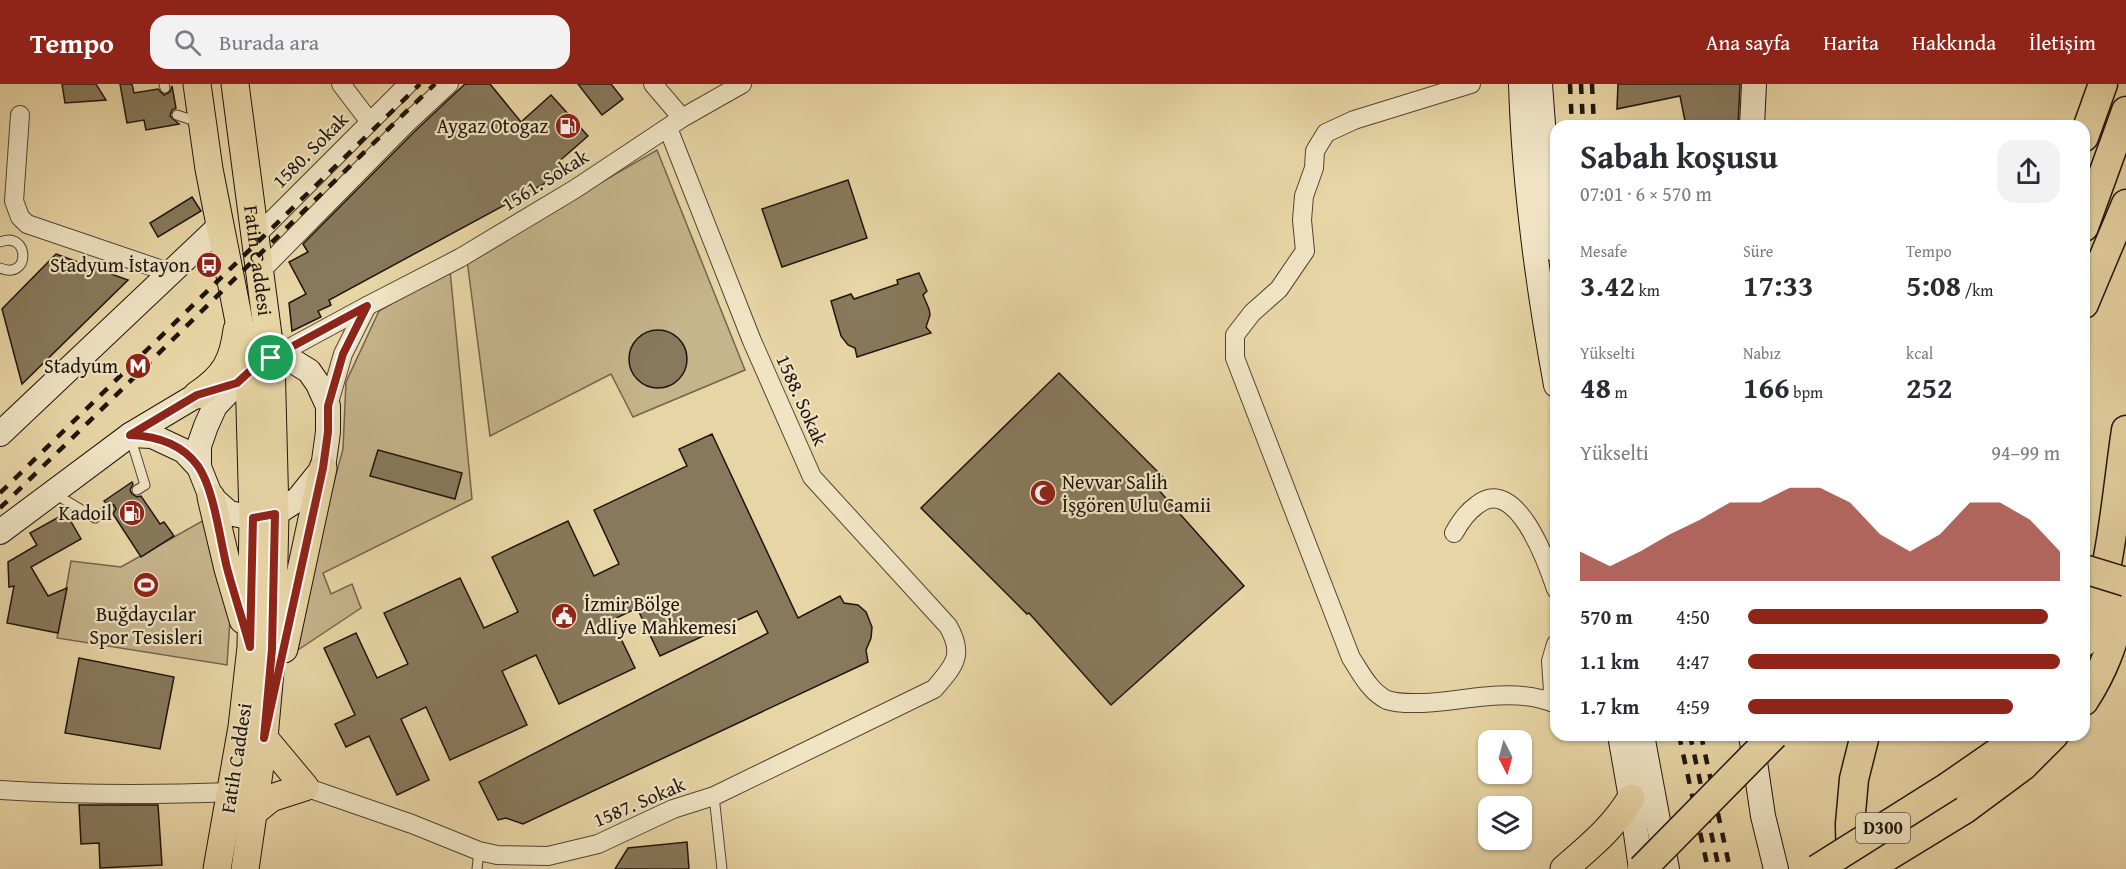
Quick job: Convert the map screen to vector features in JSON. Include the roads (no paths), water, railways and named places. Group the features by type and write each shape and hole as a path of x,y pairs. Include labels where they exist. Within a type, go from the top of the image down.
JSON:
{"highway":[{"path":"2090,120 2103,84"},
{"path":"2090,210 2126,111"},
{"path":"2090,290 2126,204"},
{"path":"2090,624 2108,553 2126,430"},
{"path":"2090,571 2126,582"},
{"path":"2090,692 2109,654 2126,598"},
{"path":"1667,857 1719,770 1744,741"},
{"path":"1641,869 1667,857 1768,741"},
{"path":"1851,869 1850,824 1854,779 1864,741"},
{"name":"D300","path":"1867,869 1957,797 2011,741"},
{"name":"D300","path":"1817,869 2023,766 2048,741"}],"main road":[{"name":"Fatih Caddesi","path":"197,84 238,320 243,377 264,516 272,649 264,738 245,869"},
{"name":"Fatih Caddesi","path":"217,869 242,727 264,516 271,358 235,84"},
{"path":"1521,84 1522,119 1535,246 1550,345"},
{"path":"1540,84 1550,202"},
{"path":"1752,120 1754,84"},
{"path":"0,434 221,225"},
{"path":"0,532 130,435 214,384 226,368 234,348 238,320"},
{"path":"199,467 199,446 215,406 243,377 271,358 291,360 309,371 328,406 328,432 323,468 264,738 304,787 271,798 255,811"},
{"path":"197,395 243,377"},
{"path":"130,435 152,436 167,442 184,451 199,467 211,497 250,647"},
{"path":"211,497 229,513 264,516 298,500 323,468"},
{"path":"1621,741 1641,869"},
{"path":"1643,741 1667,857"},
{"path":"1750,741 1763,816 1776,869"},
{"path":"1564,869 1606,832 1622,814 1631,798"}],"street":[{"name":"1580. Sokak","path":"341,84 370,122"},
{"name":"1580. Sokak","path":"256,236 408,84"},
{"path":"260,272 406,124 450,84"},
{"name":"1588. Sokak","path":"653,84 675,123 752,341 812,477 948,626 954,636 958,651"},
{"name":"1561. Sokak","path":"271,358 460,258 575,189 675,123 742,84"},
{"path":"1471,84 1354,120 1326,133 1315,151 1314,168 1304,196 1302,220 1305,251 1279,289 1252,313 1235,335 1235,358 1351,658 1372,689 1387,700 1407,703 1512,694 1550,702"},
{"path":"20,115 14,201 20,217 27,224 171,273"},
{"path":"328,406 343,354 367,306"},
{"path":"1454,533 1469,511 1484,500 1499,498 1514,505 1527,525 1550,576"},
{"name":"1587. Sokak","path":"304,787 412,824 478,860 497,855 548,856 597,844 673,808 714,796 934,689 951,669 958,651"},
{"path":"0,789 76,795 232,792"}],"lane":[{"path":"177,115 203,123"},
{"path":"15,241 27,224"},
{"path":"0,242 15,241 23,250 22,262 13,270 7,271 0,268"},
{"path":"130,435 145,485 137,490"},
{"path":"53,492 95,518 110,509"},
{"path":"714,796 722,869"}],"railway":[{"path":"0,493 420,84"},
{"path":"0,508 435,84"},
{"path":"1570,84 1572,120"},
{"path":"1581,84 1583,120"},
{"path":"1592,84 1594,120"},
{"path":"1680,741 1708,869"},
{"path":"1691,741 1719,869"},
{"path":"1702,741 1730,869"}],"place":[{"name":"Aygaz Otogaz","path":"568,126"},
{"name":"Stadyum İstayon","path":"209,265"},
{"name":"Stadyum","path":"138,366"},
{"name":"Nevvar Salih İşgören Ulu Camii","path":"1043,493"},
{"name":"Kadoil","path":"132,513"},
{"name":"Buğdaycılar Spor Tesisleri","path":"146,585"},
{"name":"İzmir Bölge Adliye Mahkemesi","path":"564,616"}]}
